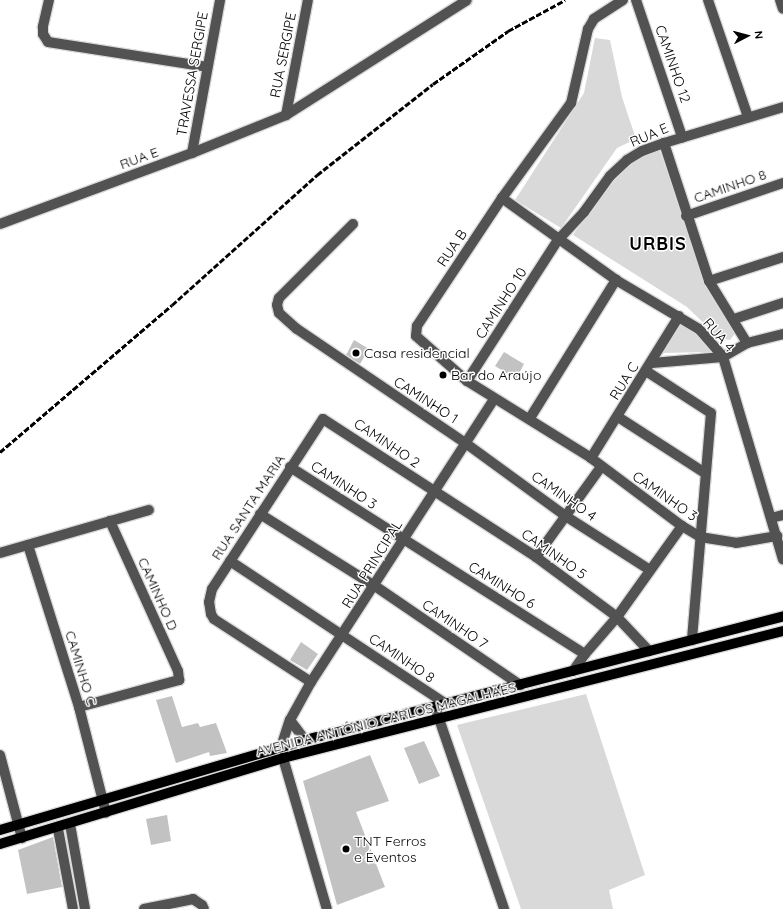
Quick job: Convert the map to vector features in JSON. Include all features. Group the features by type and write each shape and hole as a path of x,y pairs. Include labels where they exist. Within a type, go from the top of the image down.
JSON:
{"main road":[{"name":"AVENIDA ANTÔNIO CARLOS MAGALHÃES","path":"0,830 305,740 783,616"},
{"name":"AVENIDA ANTÔNIO CARLOS MAGALHÃES","path":"0,844 58,829 283,758 440,720 783,631"},
{"path":"281,747 283,758"}],"street":[{"path":"49,0 43,27 48,42 207,67"},
{"name":"TRAVESSA SERGIPE","path":"192,154 220,0"},
{"name":"RUA SERGIPE","path":"286,115 308,0"},
{"name":"RUA E","path":"0,224 192,154 286,115 467,0"},
{"name":"RUA B","path":"591,458 530,418 494,399 467,381 418,338 415,331 502,198 571,103 588,29 594,19 623,0"},
{"name":"CAMINHO 12","path":"636,0 682,137"},
{"path":"708,0 748,117"},
{"path":"780,0 783,9"},
{"name":"RUA E","path":"558,240 622,165 642,151 664,142 783,107"},
{"path":"664,142 686,216 709,281 734,319 747,343"},
{"name":"CAMINHO 8","path":"686,216 783,183"},
{"name":"RUA 4","path":"502,198 558,240 616,280 699,329 723,358 783,559"},
{"name":"CAMINHO 1","path":"353,224 279,298 277,309 297,329 464,442"},
{"name":"CAMINHO 10","path":"467,381 558,240"},
{"path":"709,281 783,257"},
{"path":"530,418 616,280"},
{"path":"734,319 783,303"},
{"name":"RUA C","path":"591,458 649,367 679,316"},
{"path":"649,367 723,358 747,343 783,334"},
{"path":"649,367 711,413 692,640"},
{"name":"RUA PRINCIPAL","path":"281,747 290,720 311,682 375,586 464,442 494,399"},
{"path":"618,417 705,473"},
{"name":"RUA SANTA MARIA","path":"311,682 211,614 208,602 212,589 290,467 323,419"},
{"name":"CAMINHO 2","path":"323,419 434,491"},
{"name":"CAMINHO 4","path":"464,442 567,517 650,570"},
{"name":"CAMINHO 3","path":"591,458 601,467 682,526 700,537 736,542 777,536"},
{"name":"CAMINHO 3","path":"290,467 403,540"},
{"path":"536,557 567,517 601,467"},
{"name":"CAMINHO 5","path":"434,491 536,557 617,617 649,651"},
{"path":"0,553 148,510"},
{"path":"260,514 375,586"},
{"path":"771,518 783,515"},
{"name":"CAMINHO D","path":"79,707 179,680 178,671 110,521"},
{"path":"574,671 585,654 617,617 682,526"},
{"name":"CAMINHO 6","path":"403,540 585,654"},
{"name":"CAMINHO C","path":"28,545 79,707 106,813"},
{"path":"230,561 343,635"},
{"name":"CAMINHO 7","path":"375,586 520,685"},
{"name":"CAMINHO 8","path":"343,635 446,704"},
{"path":"435,707 504,909"},
{"path":"290,720 305,740"},
{"path":"0,755 22,838"},
{"path":"283,758 327,909"},
{"path":"70,824 85,909"},
{"path":"58,829 73,909"},
{"path":"144,909 193,900 202,905 204,909"}],"shaded area":[{"path":"595,38 610,40 622,97 636,139 617,148 561,228 515,200 584,93"},
{"path":"659,149 705,277 736,332 730,340 719,338 687,307 573,235 609,181 640,155"},
{"path":"685,315 713,352 661,353"},
{"path":"586,694 645,875 609,890 613,909 521,909 457,725"}],"building":[{"name":"Casa residencial","path":"354,340 369,349 360,364 346,355"},
{"path":"504,352 524,364 516,379 495,366"},
{"path":"301,642 318,654 307,670 290,660"},
{"path":"172,696 182,727 198,723 200,727 216,723 227,753 210,756 209,752 176,763 156,700"},
{"path":"424,741 440,776 419,784 404,748"},
{"name":"TNT Ferros e Eventos","path":"370,755 389,801 356,812 385,887 337,905 303,781"},
{"path":"167,815 171,841 151,845 146,819"},
{"path":"53,837 62,887 27,894 18,850"}],"railway":[{"path":"0,452 172,305 317,175 433,84 508,31 565,0"}],"place":[{"name":"Casa residencial","path":"356,353"},
{"name":"Bar do Araújo","path":"443,375"},
{"name":"TNT Ferros e Eventos","path":"346,849"}],"district":[{"name":"URBIS","path":"658,244"}]}
